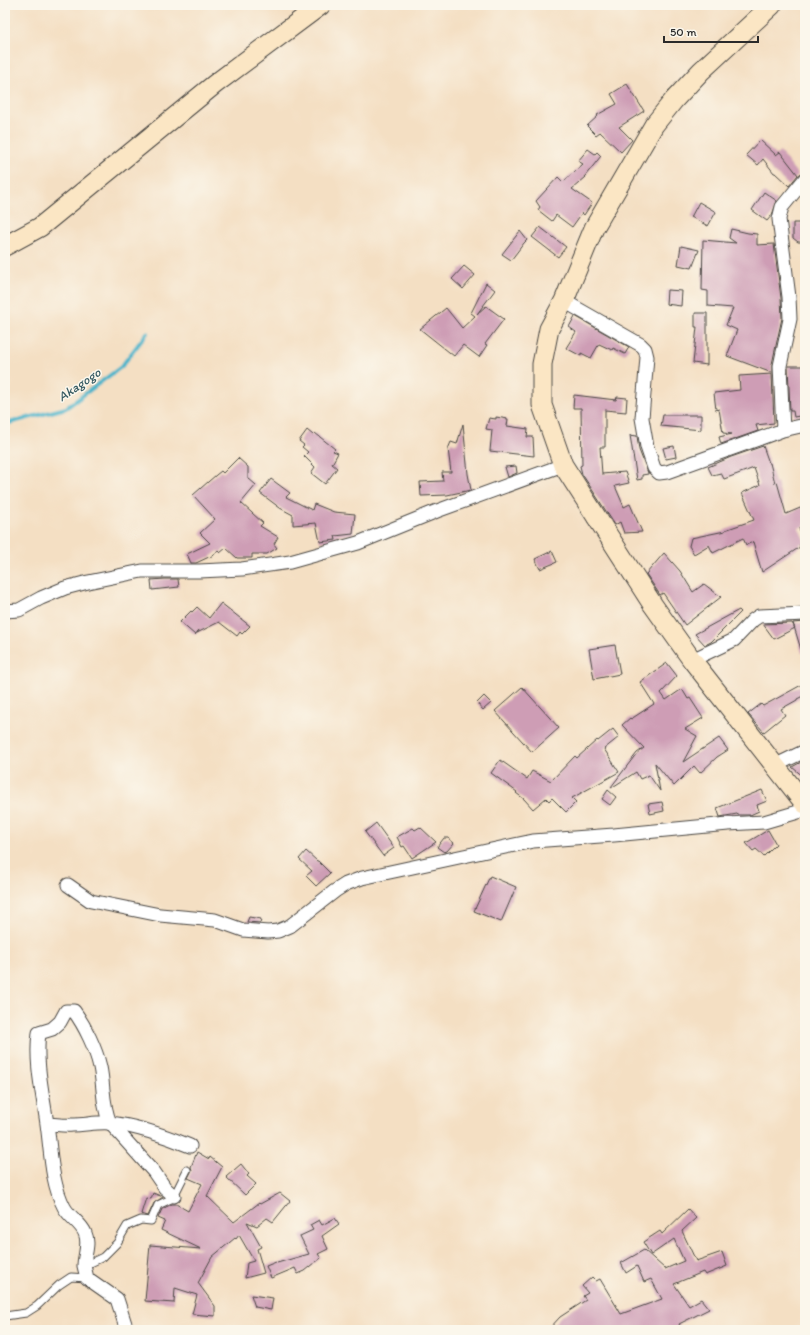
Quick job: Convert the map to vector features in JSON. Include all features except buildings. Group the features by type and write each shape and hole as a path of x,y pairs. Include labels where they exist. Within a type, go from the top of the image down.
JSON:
{"main road":[{"path":"5,246 40,226 215,84 322,5"},
{"path":"772,5 701,71 674,100 654,125 594,228 564,301 550,329 542,364 542,405 563,465 653,605 692,660 805,804"}],"street":[{"path":"783,430 780,366 790,319 789,297 779,219 782,207 805,179"},
{"path":"564,301 641,345 645,349 647,357 642,418 647,447 654,468 659,473 667,472 783,430 805,425"},
{"path":"5,611 19,610 41,598 65,588 142,571 242,569 290,562 358,543 437,511 563,465"},
{"path":"692,660 734,640 753,620 759,616 805,614"},
{"path":"774,766 805,751"},
{"path":"68,885 91,901 160,915 215,920 242,930 268,932 278,931 290,926 346,884 362,878 534,841 764,822 805,810"},
{"path":"128,1330 117,1299 86,1272 88,1243 85,1233 65,1209 58,1193 52,1171 47,1124 38,1066 39,1033 52,1029 60,1022 66,1011 74,1011 89,1037 100,1067 106,1114 110,1123 154,1172 165,1188 174,1196"},
{"path":"47,1124 71,1126 92,1123 110,1123 172,1139 190,1146"}],"lane":[{"path":"5,1316 26,1313 37,1306 59,1285 70,1277 86,1272 117,1243 127,1226 140,1220 151,1221 158,1205 173,1198 187,1170"}],"waterway":[{"name":"Akagogo","path":"5,424 66,408 121,367 147,333"}]}
